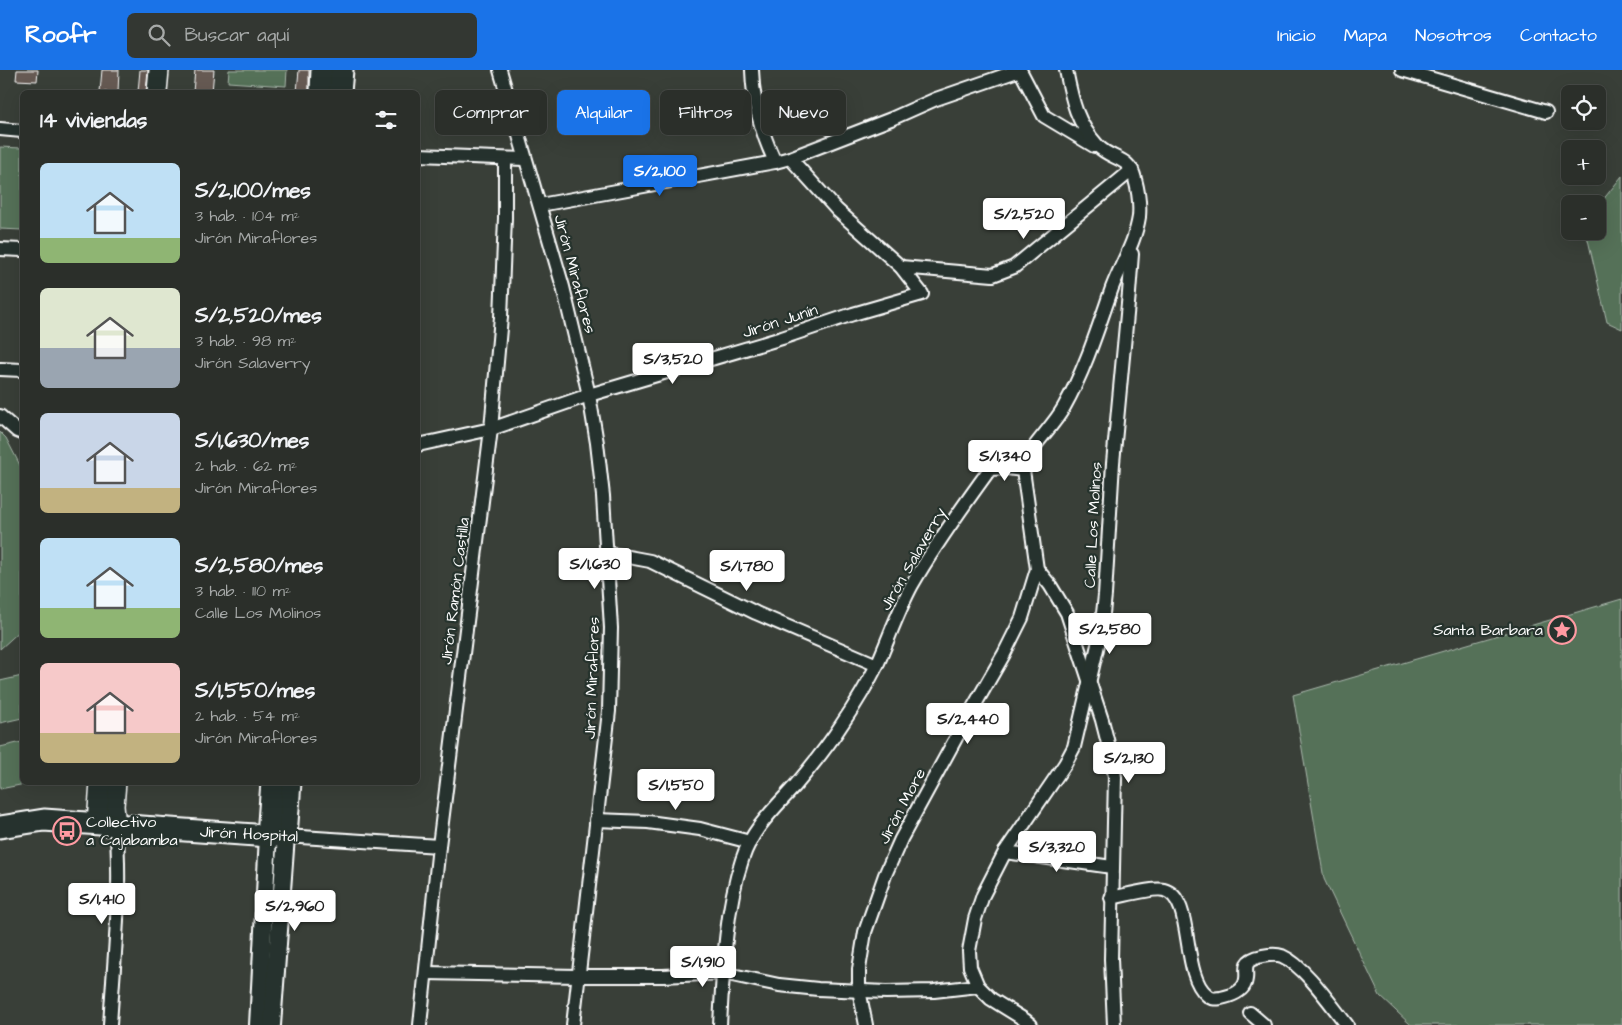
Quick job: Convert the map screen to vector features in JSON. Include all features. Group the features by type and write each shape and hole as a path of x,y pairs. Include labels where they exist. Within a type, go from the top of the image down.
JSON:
{"highway":[{"path":"321,90 322,70"},
{"path":"340,90 342,70"},
{"path":"272,785 277,836"},
{"path":"277,836 289,785"},
{"name":"Jirón Hospital","path":"0,827 44,820 277,836"}],"main road":[{"path":"156,90 159,70"},
{"path":"100,785 107,825"},
{"path":"107,825 114,806 116,785"}],"street":[{"path":"420,155 525,159 500,70"},
{"path":"752,70 757,114 775,162"},
{"path":"540,205 790,158 891,119 936,99 1020,70 1044,116 1105,153 1121,158 1132,170 1136,180 1139,215 1134,238 1112,288 1105,312 1076,384 1064,409 1028,456 1023,470"},
{"path":"1066,70 1080,123 1105,153"},
{"path":"1402,70 1546,112"},
{"path":"0,129 20,130"},
{"path":"790,158 837,210 901,267 993,275 1014,267 1132,170"},
{"name":"Jirón Ramón Castilla","path":"420,1025 439,846 491,429 501,317 505,159"},
{"name":"Jirón Miraflores","path":"525,159 540,205 589,394 597,443 607,553 611,628 610,711 577,976 573,1025"},
{"name":"Calle Los Molinos","path":"1031,1025 991,999 978,986 970,967 969,951 975,919 983,895 1005,852 1066,764 1074,747 1089,684 1101,632 1105,595 1112,464 1134,238"},
{"path":"0,249 20,250"},
{"name":"Jirón Junín","path":"420,445 491,429 589,394 782,338 852,314 922,294 901,267"},
{"path":"0,368 20,370"},
{"path":"0,416 20,432"},
{"name":"Jirón Salaverry","path":"720,1025 723,973 735,888 742,860 750,842 770,812 816,761 843,723 877,664 897,615 913,584 952,521 990,468 1023,470"},
{"name":"Jirón More","path":"866,1025 860,990 859,969 866,932 885,875 901,839 1004,654 1022,618 1037,568 1023,470"},
{"path":"607,553 650,561 756,613 877,664"},
{"path":"1037,568 1050,585 1066,613 1102,720 1115,777 1110,959 1114,1025"},
{"path":"596,820 648,822 683,826 750,842"},
{"path":"107,825 118,846 110,1025"},
{"path":"272,1025 267,1000 277,836"},
{"name":"Jirón Hospital","path":"277,836 439,846"},
{"path":"1005,852 1112,867"},
{"path":"1111,898 1158,890 1171,893 1182,909 1184,930 1193,970 1200,987 1207,996 1214,999 1236,994 1246,980 1246,965 1250,960 1274,953 1284,957 1302,971 1347,1025"},
{"path":"426,972 577,976 663,976 723,973 779,985 886,992 934,991 978,986"},
{"path":"258,1025 267,1000"},
{"path":"1250,1013 1264,1025"}],"green space":[{"path":"229,70 287,70 286,86 228,82"},
{"path":"0,147 20,148 20,230 0,229"},
{"path":"1622,176 1622,329 1607,322 1588,240 1606,240 1606,196"},
{"path":"0,432 6,438 20,465 20,631 0,649"},
{"path":"1622,599 1622,1025 1411,1025 1380,996 1324,879 1293,695"},
{"path":"20,676 20,718 0,723 0,681"},
{"path":"20,742 20,785 0,789 0,747"}],"building":[{"path":"17,70 38,70 37,81 16,80"},
{"path":"102,70 119,70 118,90 100,90"},
{"path":"140,70 148,70 146,90 138,90"},
{"path":"195,70 214,70 212,90 193,90"},
{"path":"299,70 309,70 309,90 297,90"}],"place":[{"name":"Santa Barbara","path":"1562,630"},
{"name":"Collectivo a Cajabamba","path":"67,831"}]}
